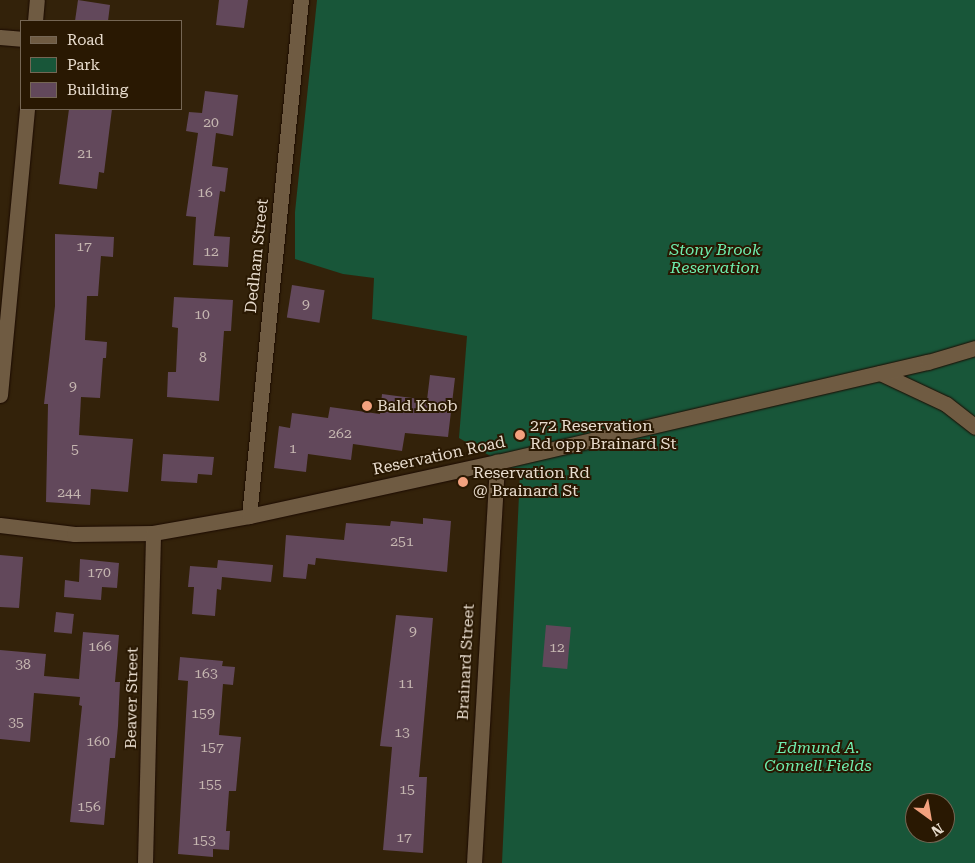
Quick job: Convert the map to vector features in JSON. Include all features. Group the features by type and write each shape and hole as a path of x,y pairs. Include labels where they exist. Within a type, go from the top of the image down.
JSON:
{"street":[{"path":"35,20 37,0"},
{"name":"Dedham Street","path":"249,516 301,0"},
{"path":"0,37 20,39"},
{"path":"0,395 28,110"},
{"name":"Reservation Road","path":"0,525 74,534 153,533 249,516 496,462 880,373 975,348"},
{"path":"880,373 946,404 975,427"},
{"name":"Brainard Street","path":"474,863 496,462"},
{"name":"Beaver Street","path":"145,863 153,533"}],"green space":[{"name":"Stony Brook Reservation","path":"317,0 975,0 975,863 502,863 520,473 459,438 467,336 372,319 374,278 343,274 295,259 295,212"}],"building":[{"path":"78,0 110,5 108,20 75,20"},
{"path":"219,0 248,0 244,28 216,25"},
{"path":"205,91 238,95 233,136 216,133 212,166 228,168 225,192 220,191 214,236 230,237 228,267 193,265 196,217 186,216 198,133 186,131 189,112 202,113"},
{"path":"69,110 112,110 104,173 99,172 97,189 59,184"},
{"path":"55,234 114,237 113,257 101,256 98,296 87,296 85,340 107,342 106,358 103,358 100,398 81,397 79,435 133,439 128,492 91,489 90,505 46,502 48,404 44,404 55,306"},
{"path":"292,285 325,290 319,323 287,318"},
{"path":"174,297 233,300 231,331 224,331 219,401 167,397 168,372 176,372 178,328 172,327"},
{"path":"430,375 455,378 448,437 405,433 402,451 353,444 351,460 308,454 306,472 274,468 279,426 290,428 292,413 328,418 330,407 380,414 382,394 427,400"},
{"path":"163,454 214,457 212,475 198,474 197,483 161,481"},
{"path":"423,518 451,521 447,572 316,558 315,565 308,564 306,579 283,577 286,535 344,540 346,523 390,526 391,521 423,524"},
{"path":"0,555 23,557 19,608 0,607"},
{"path":"80,559 119,563 117,588 102,587 101,600 64,597 65,580 79,582"},
{"path":"218,560 273,565 271,582 222,577 221,590 217,589 215,616 192,614 194,587 188,587 190,566 217,568"},
{"path":"56,612 74,614 72,634 54,632"},
{"path":"396,615 433,618 419,777 427,777 423,853 383,850 392,747 380,746"},
{"path":"546,625 571,627 567,669 542,667"},
{"path":"83,632 119,635 115,682 120,682 118,726 115,758 110,758 104,825 70,822 82,706 79,705 80,697 34,693 30,742 0,739 0,650 46,654 44,676 79,679"},
{"path":"180,657 223,661 222,666 235,667 233,685 223,684 219,735 241,737 236,791 229,791 226,831 230,831 229,850 213,849 213,857 178,854 188,681 178,680"}],"place":[{"name":"Bald Knob","path":"367,406"},
{"name":"272 Reservation Rd opp Brainard St","path":"520,435"},
{"name":"Reservation Rd @ Brainard St","path":"463,482"}],"park label":[{"name":"Edmund A. Connell Fields","path":"818,757"}]}
